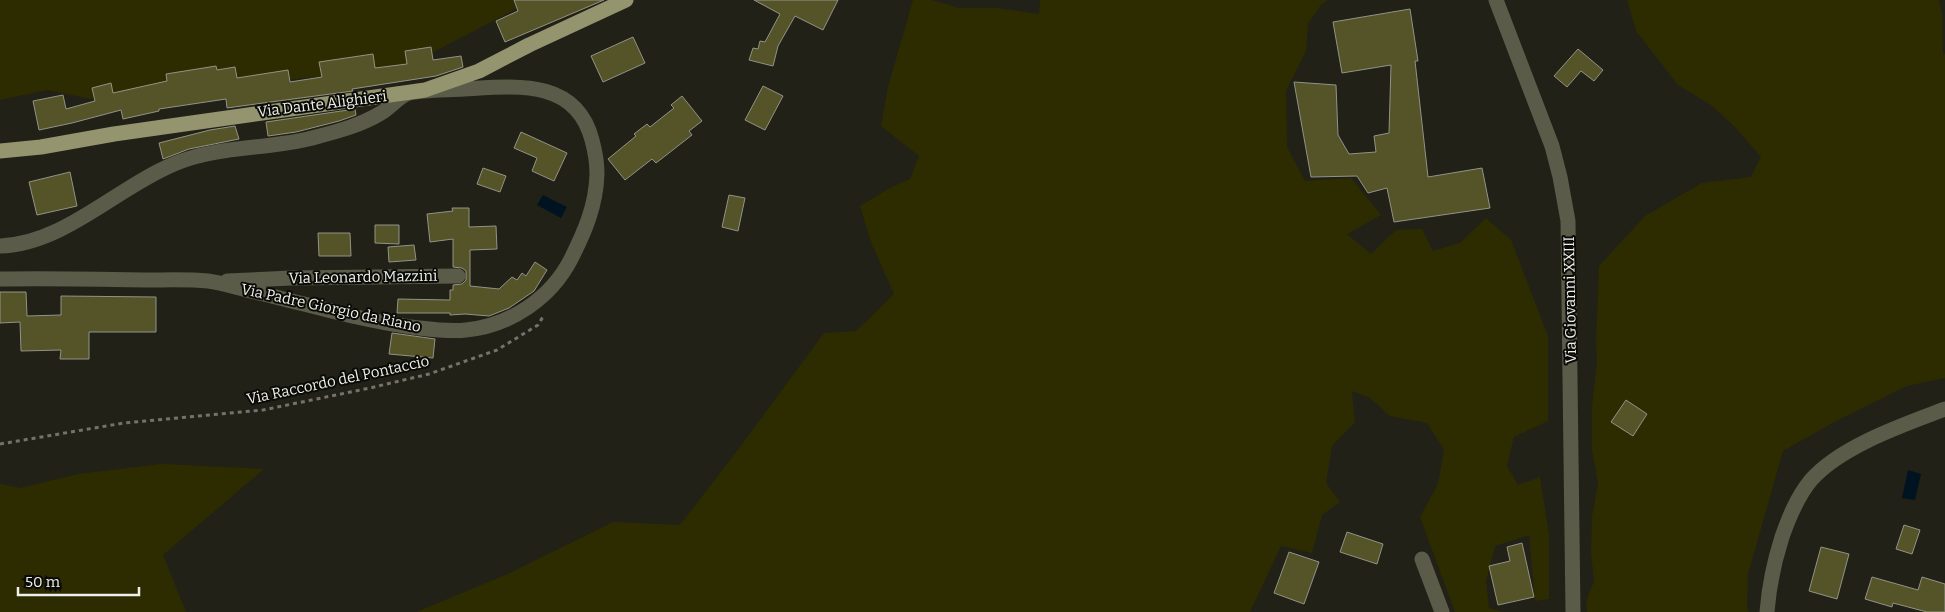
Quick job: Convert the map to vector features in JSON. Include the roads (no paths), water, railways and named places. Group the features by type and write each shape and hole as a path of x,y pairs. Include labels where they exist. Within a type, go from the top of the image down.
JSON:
{"main road":[{"name":"Via Dante Alighieri","path":"0,151 41,147 151,128 337,101 408,94 441,86 479,71 529,45 626,0"}],"street":[{"name":"Via Giovanni XXIII","path":"1496,0 1552,146 1568,221 1573,612"},
{"name":"Via Padre Giorgio da Riano","path":"0,279 72,278 208,281 380,322 421,328 470,330 501,322 530,306 547,292 566,268 588,225 594,203 596,159 587,125 580,113 572,105 558,96 533,88 500,87 408,94"},
{"path":"0,246 26,243 52,234 146,177 183,160 208,153 280,145 346,130 378,115 408,94"},
{"name":"Via Leonardo Mazzini","path":"208,281 458,276"},
{"path":"1767,612 1773,571 1789,517 1797,500 1812,478 1826,466 1861,444 1945,409"},
{"path":"1422,559 1442,612"}],"water":[{"path":"543,195 567,207 561,218 537,205"},
{"path":"1908,470 1921,474 1915,500 1902,498"}]}
